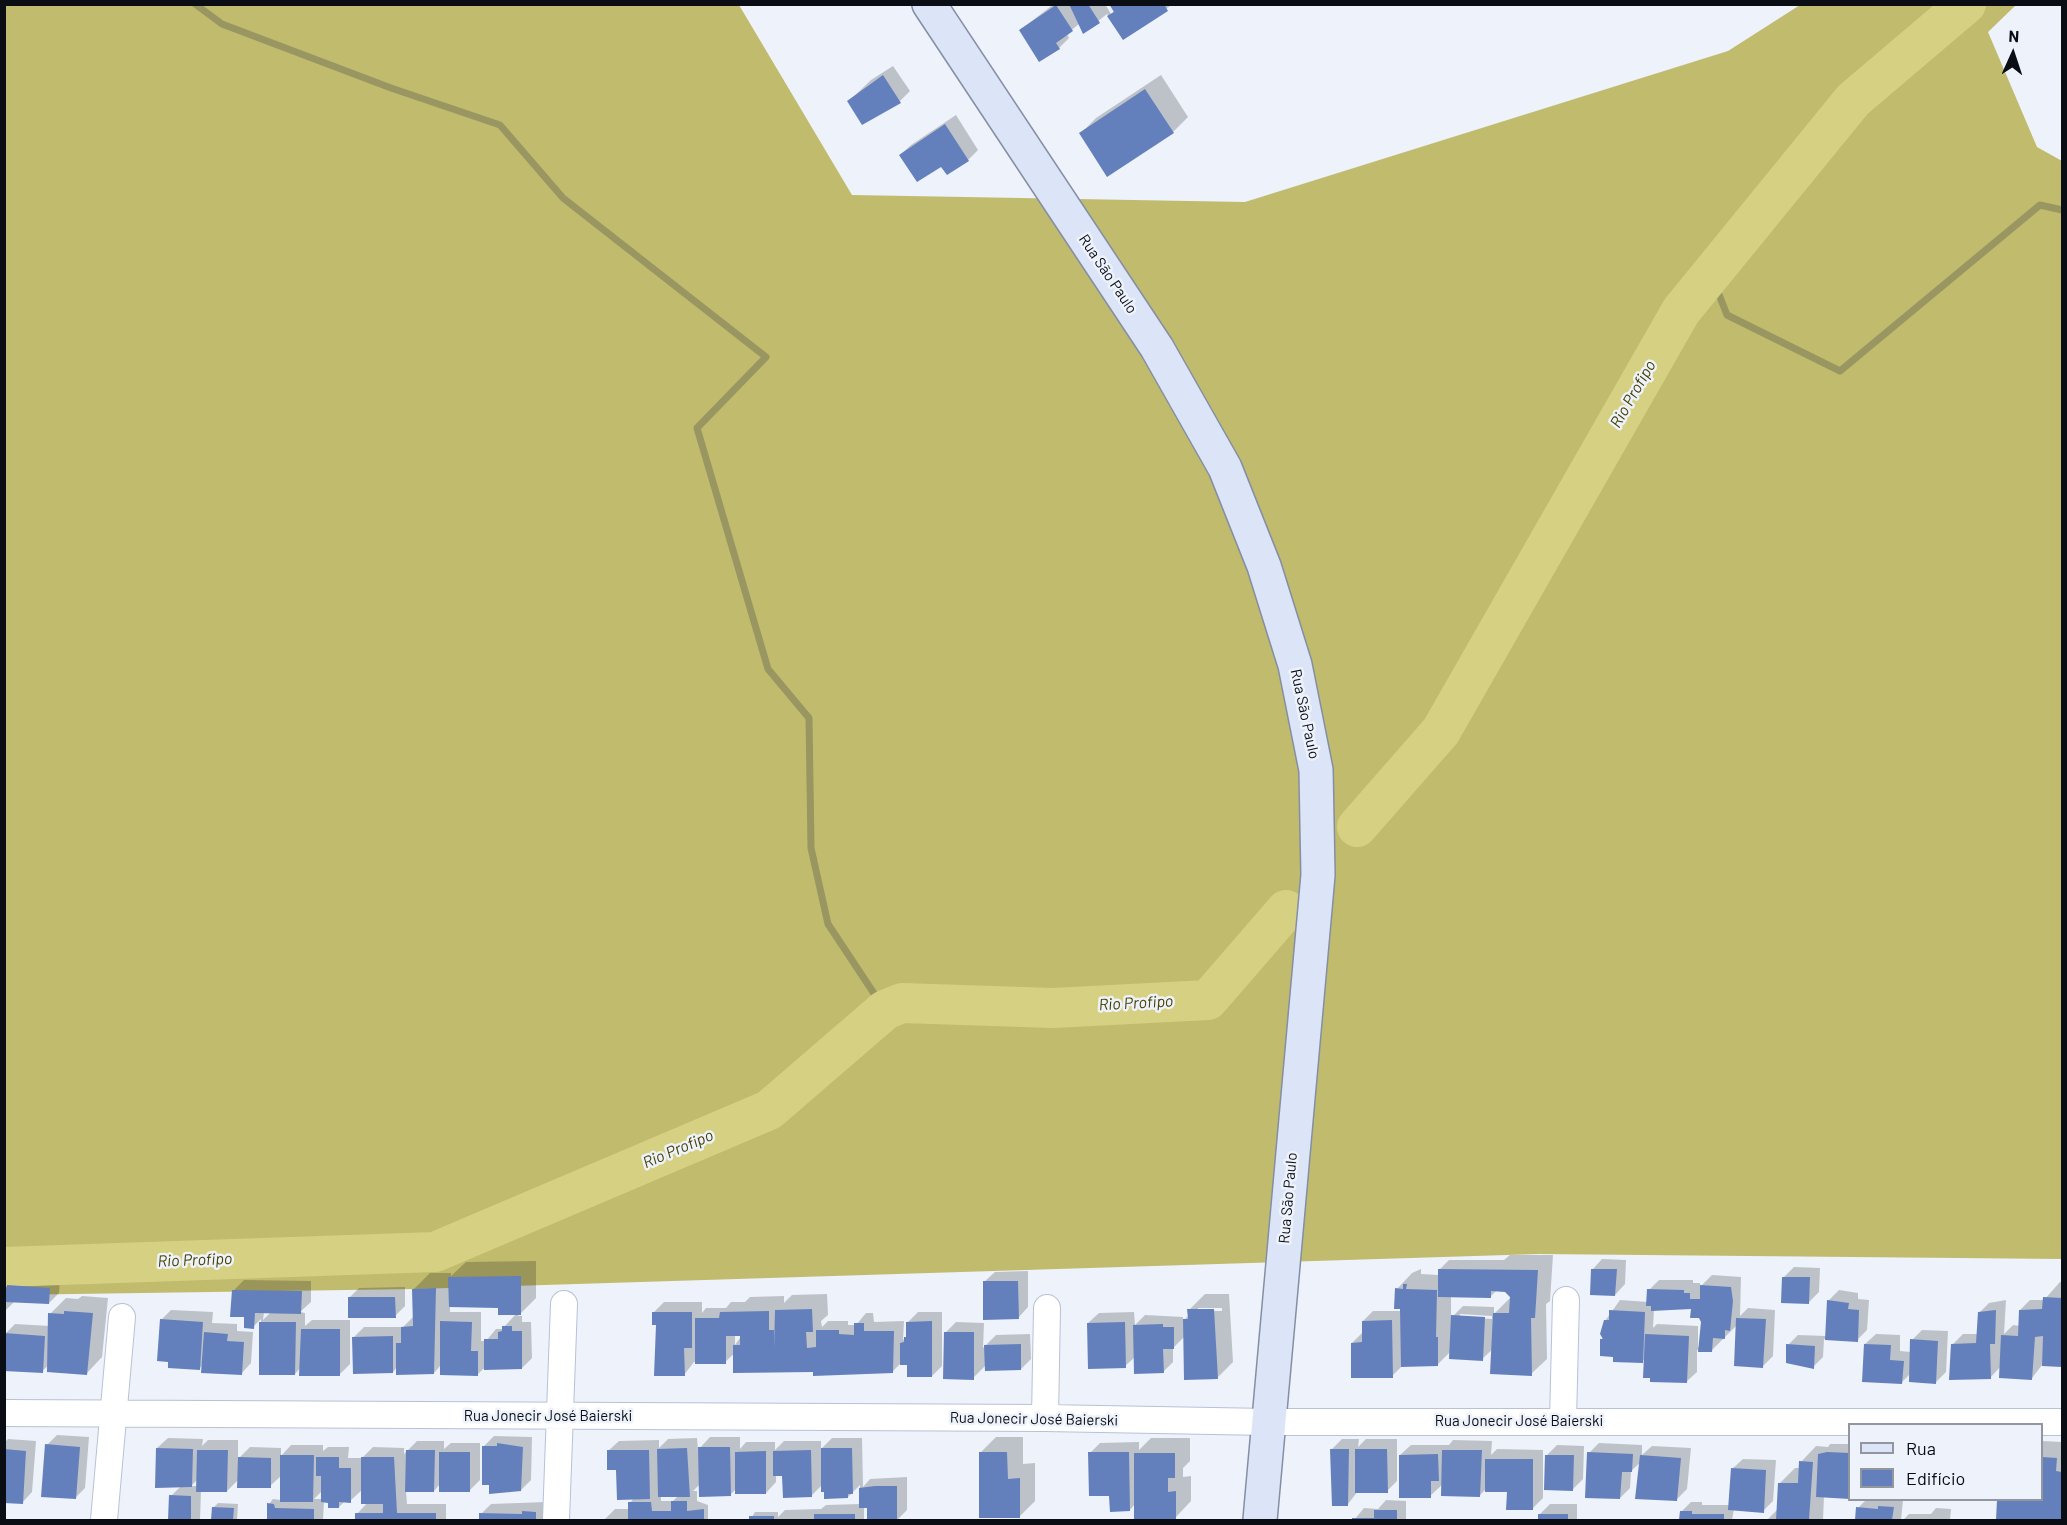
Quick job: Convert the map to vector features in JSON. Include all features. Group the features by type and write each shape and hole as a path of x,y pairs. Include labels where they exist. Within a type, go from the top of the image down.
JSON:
{"main road":[{"name":"Rua São Paulo","path":"929,4 1157,348 1226,468 1264,566 1295,665 1316,770 1318,875 1260,1521"}],"street":[{"path":"1563,1420 1566,1300"},
{"path":"556,1521 564,1304"},
{"path":"1045,1418 1047,1308"},
{"path":"104,1521 122,1317"},
{"name":"Rua Jonecir José Baierski","path":"4,1413 1045,1418 1268,1422 1563,1420 2062,1422"}],"shaded area":[{"path":"4,5 739,5 852,195 1245,202 1728,51 1800,5 2016,5 1988,32 2037,147 2062,161 2062,1259 1539,1254 416,1289 5,1295"}],"building":[{"path":"1069,4 1088,4 1100,23 1083,34"},
{"path":"1109,4 1164,4 1168,11 1123,40 1107,16 1114,12"},
{"path":"1056,5 1073,31 1056,43 1060,49 1039,62 1019,30"},
{"path":"883,75 901,103 862,125 847,101"},
{"path":"1145,89 1174,133 1107,177 1079,133"},
{"path":"945,124 969,161 947,175 941,167 917,182 899,155"},
{"path":"1438,1269 1538,1270 1535,1318 1531,1318 1532,1376 1490,1374 1493,1313 1509,1313 1510,1297 1505,1292 1491,1291 1491,1298 1438,1297"},
{"path":"1591,1269 1617,1269 1615,1296 1590,1295"},
{"path":"521,1276 521,1315 498,1315 498,1308 449,1307 448,1277"},
{"path":"1782,1277 1810,1277 1809,1304 1781,1303"},
{"path":"983,1281 1018,1281 1019,1319 983,1320"},
{"path":"1403,1284 1407,1284 1406,1289 1437,1290 1438,1366 1401,1367 1400,1309 1394,1309 1395,1288 1403,1289"},
{"path":"7,1285 50,1288 49,1304 4,1302"},
{"path":"1700,1285 1731,1287 1733,1301 1730,1331 1725,1330 1725,1339 1713,1338 1712,1352 1698,1352 1701,1322 1699,1318 1690,1318 1691,1309 1651,1311 1651,1306 1646,1306 1647,1289 1684,1290 1684,1293 1690,1293 1690,1299 1700,1299"},
{"path":"436,1288 434,1374 396,1375 396,1343 401,1343 401,1327 413,1326 412,1289"},
{"path":"232,1290 302,1291 301,1314 255,1313 254,1329 244,1328 244,1317 230,1317"},
{"path":"348,1297 395,1297 396,1318 348,1318"},
{"path":"2043,1297 2062,1298 2062,1367 2042,1366 2043,1336 2035,1337 2032,1380 1999,1378 2001,1335 2018,1336 2019,1310 2042,1309"},
{"path":"1827,1300 1849,1303 1848,1309 1859,1310 1858,1342 1825,1340"},
{"path":"812,1309 813,1332 806,1332 807,1348 816,1347 816,1330 839,1330 839,1334 854,1335 854,1323 864,1323 864,1331 894,1331 893,1373 813,1376 813,1372 733,1373 733,1345 740,1345 740,1336 726,1336 726,1364 695,1364 695,1318 719,1318 720,1312 769,1311 769,1330 774,1330 774,1348 775,1310"},
{"path":"1187,1309 1214,1309 1218,1379 1184,1380 1183,1319 1188,1319"},
{"path":"1609,1310 1645,1312 1643,1363 1613,1362 1613,1357 1600,1356 1600,1339 1603,1339 1600,1334 1604,1320 1609,1320"},
{"path":"1996,1310 1995,1344 1990,1344 1991,1379 1949,1380 1951,1344 1976,1343 1978,1312"},
{"path":"64,1311 93,1313 87,1375 47,1372 48,1313 64,1314"},
{"path":"652,1312 692,1312 692,1348 684,1348 685,1376 654,1376 656,1325 652,1325"},
{"path":"1451,1315 1485,1317 1483,1361 1449,1359"},
{"path":"1736,1318 1766,1319 1763,1368 1734,1366"},
{"path":"160,1319 203,1322 200,1370 168,1368 168,1362 157,1361"},
{"path":"1392,1320 1393,1378 1351,1378 1351,1343 1362,1342 1362,1321"},
{"path":"440,1321 472,1322 471,1351 478,1351 478,1376 440,1375"},
{"path":"932,1321 932,1377 907,1377 907,1365 900,1365 900,1343 904,1342 904,1337 906,1337 906,1322"},
{"path":"259,1322 296,1322 295,1375 259,1375"},
{"path":"1125,1322 1126,1368 1088,1369 1087,1323"},
{"path":"1163,1324 1163,1327 1174,1327 1174,1349 1163,1349 1164,1373 1134,1374 1133,1325"},
{"path":"502,1326 512,1326 512,1331 522,1331 522,1369 484,1370 484,1339 498,1339 498,1332 502,1331"},
{"path":"301,1329 340,1329 340,1376 299,1376"},
{"path":"204,1332 228,1334 227,1341 244,1342 242,1375 201,1373"},
{"path":"944,1332 974,1332 974,1380 943,1379"},
{"path":"4,1333 45,1336 43,1373 4,1371"},
{"path":"1645,1334 1689,1336 1687,1383 1650,1382 1650,1378 1643,1378"},
{"path":"393,1336 393,1373 353,1374 352,1337"},
{"path":"1910,1339 1938,1341 1936,1384 1909,1382"},
{"path":"1021,1344 1021,1370 985,1371 984,1345"},
{"path":"1786,1344 1815,1346 1814,1369 1786,1363"},
{"path":"1864,1344 1891,1345 1890,1360 1904,1361 1902,1384 1862,1382"},
{"path":"497,1443 523,1447 521,1491 489,1494 489,1485 482,1485 482,1446 497,1446"},
{"path":"45,1444 80,1447 76,1499 41,1497"},
{"path":"698,1447 730,1447 731,1496 699,1497"},
{"path":"156,1448 193,1449 192,1487 155,1488"},
{"path":"687,1448 690,1497 658,1497 657,1449"},
{"path":"821,1448 852,1448 853,1494 848,1494 848,1498 824,1499 824,1492 821,1492"},
{"path":"4,1449 26,1451 23,1504 4,1503"},
{"path":"1330,1449 1349,1449 1348,1506 1332,1506"},
{"path":"1355,1449 1387,1449 1388,1493 1355,1493"},
{"path":"197,1450 228,1450 227,1492 196,1492"},
{"path":"406,1450 435,1450 434,1492 405,1492"},
{"path":"607,1450 649,1450 650,1499 617,1500 616,1470 607,1470"},
{"path":"811,1450 812,1497 783,1498 782,1476 773,1476 773,1451"},
{"path":"1442,1450 1482,1450 1480,1497 1441,1496"},
{"path":"766,1451 766,1494 735,1494 735,1452"},
{"path":"439,1452 470,1452 470,1492 439,1492"},
{"path":"979,1452 1007,1452 1008,1479 1020,1478 1020,1518 979,1518"},
{"path":"1088,1452 1129,1452 1130,1511 1110,1512 1109,1496 1089,1496"},
{"path":"1587,1452 1633,1454 1632,1472 1622,1472 1620,1499 1585,1498"},
{"path":"1134,1453 1175,1453 1175,1478 1168,1478 1168,1492 1176,1491 1176,1519 1134,1519"},
{"path":"1848,1453 1848,1499 1816,1497 1818,1454"},
{"path":"1438,1454 1439,1481 1431,1481 1431,1498 1399,1498 1399,1455"},
{"path":"280,1455 314,1455 313,1502 280,1502"},
{"path":"1545,1455 1574,1455 1573,1491 1544,1490"},
{"path":"1640,1455 1681,1458 1677,1501 1635,1499"},
{"path":"238,1457 271,1458 271,1488 237,1488"},
{"path":"316,1457 339,1457 339,1468 351,1468 351,1503 339,1502 339,1508 328,1508 328,1503 321,1502 321,1476 316,1476"},
{"path":"361,1457 394,1457 397,1513 436,1513 436,1520 355,1520 355,1513 383,1513 383,1504 361,1504"},
{"path":"2043,1457 2057,1458 2056,1471 2062,1472 2062,1520 1996,1520 1997,1501 2043,1501"},
{"path":"1485,1459 1533,1459 1533,1510 1506,1510 1507,1492 1485,1492"},
{"path":"1799,1461 1813,1462 1809,1520 1776,1520 1778,1483 1798,1483"},
{"path":"1731,1468 1766,1470 1764,1513 1728,1510"},
{"path":"897,1486 897,1520 867,1520 867,1508 859,1508 859,1488"},
{"path":"169,1495 191,1496 191,1520 168,1520"},
{"path":"671,1501 687,1501 687,1511 704,1509 704,1520 628,1520 628,1502 651,1502 652,1511 671,1511"},
{"path":"267,1503 274,1504 275,1508 314,1509 314,1520 267,1520"},
{"path":"1878,1506 1894,1507 1892,1520 1855,1520 1856,1507 1878,1509"},
{"path":"212,1507 234,1508 233,1520 211,1520"},
{"path":"1374,1510 1397,1510 1397,1520 1352,1520 1352,1518 1374,1518"},
{"path":"522,1511 536,1512 536,1520 479,1520 479,1513 522,1514"},
{"path":"1680,1511 1692,1511 1692,1514 1724,1514 1724,1520 1679,1520"},
{"path":"814,1514 855,1514 855,1520 814,1520"},
{"path":"1538,1514 1568,1514 1568,1520 1538,1520"},
{"path":"749,1516 774,1516 774,1520 749,1520"}],"waterway":[{"path":"195,4 222,24 391,88 500,125 563,198 766,357 697,428 768,669 809,718 811,848 828,924 885,1010"},
{"name":"Rio Profipo","path":"1357,827 1441,731 1681,311 1853,100 1966,4"},
{"path":"1711,274 1727,315 1840,371 2040,205 2062,210"},
{"name":"Rio Profipo","path":"4,1267 435,1252 769,1110 885,1010 902,1003 1053,1008 1208,1000 1286,910"}]}
